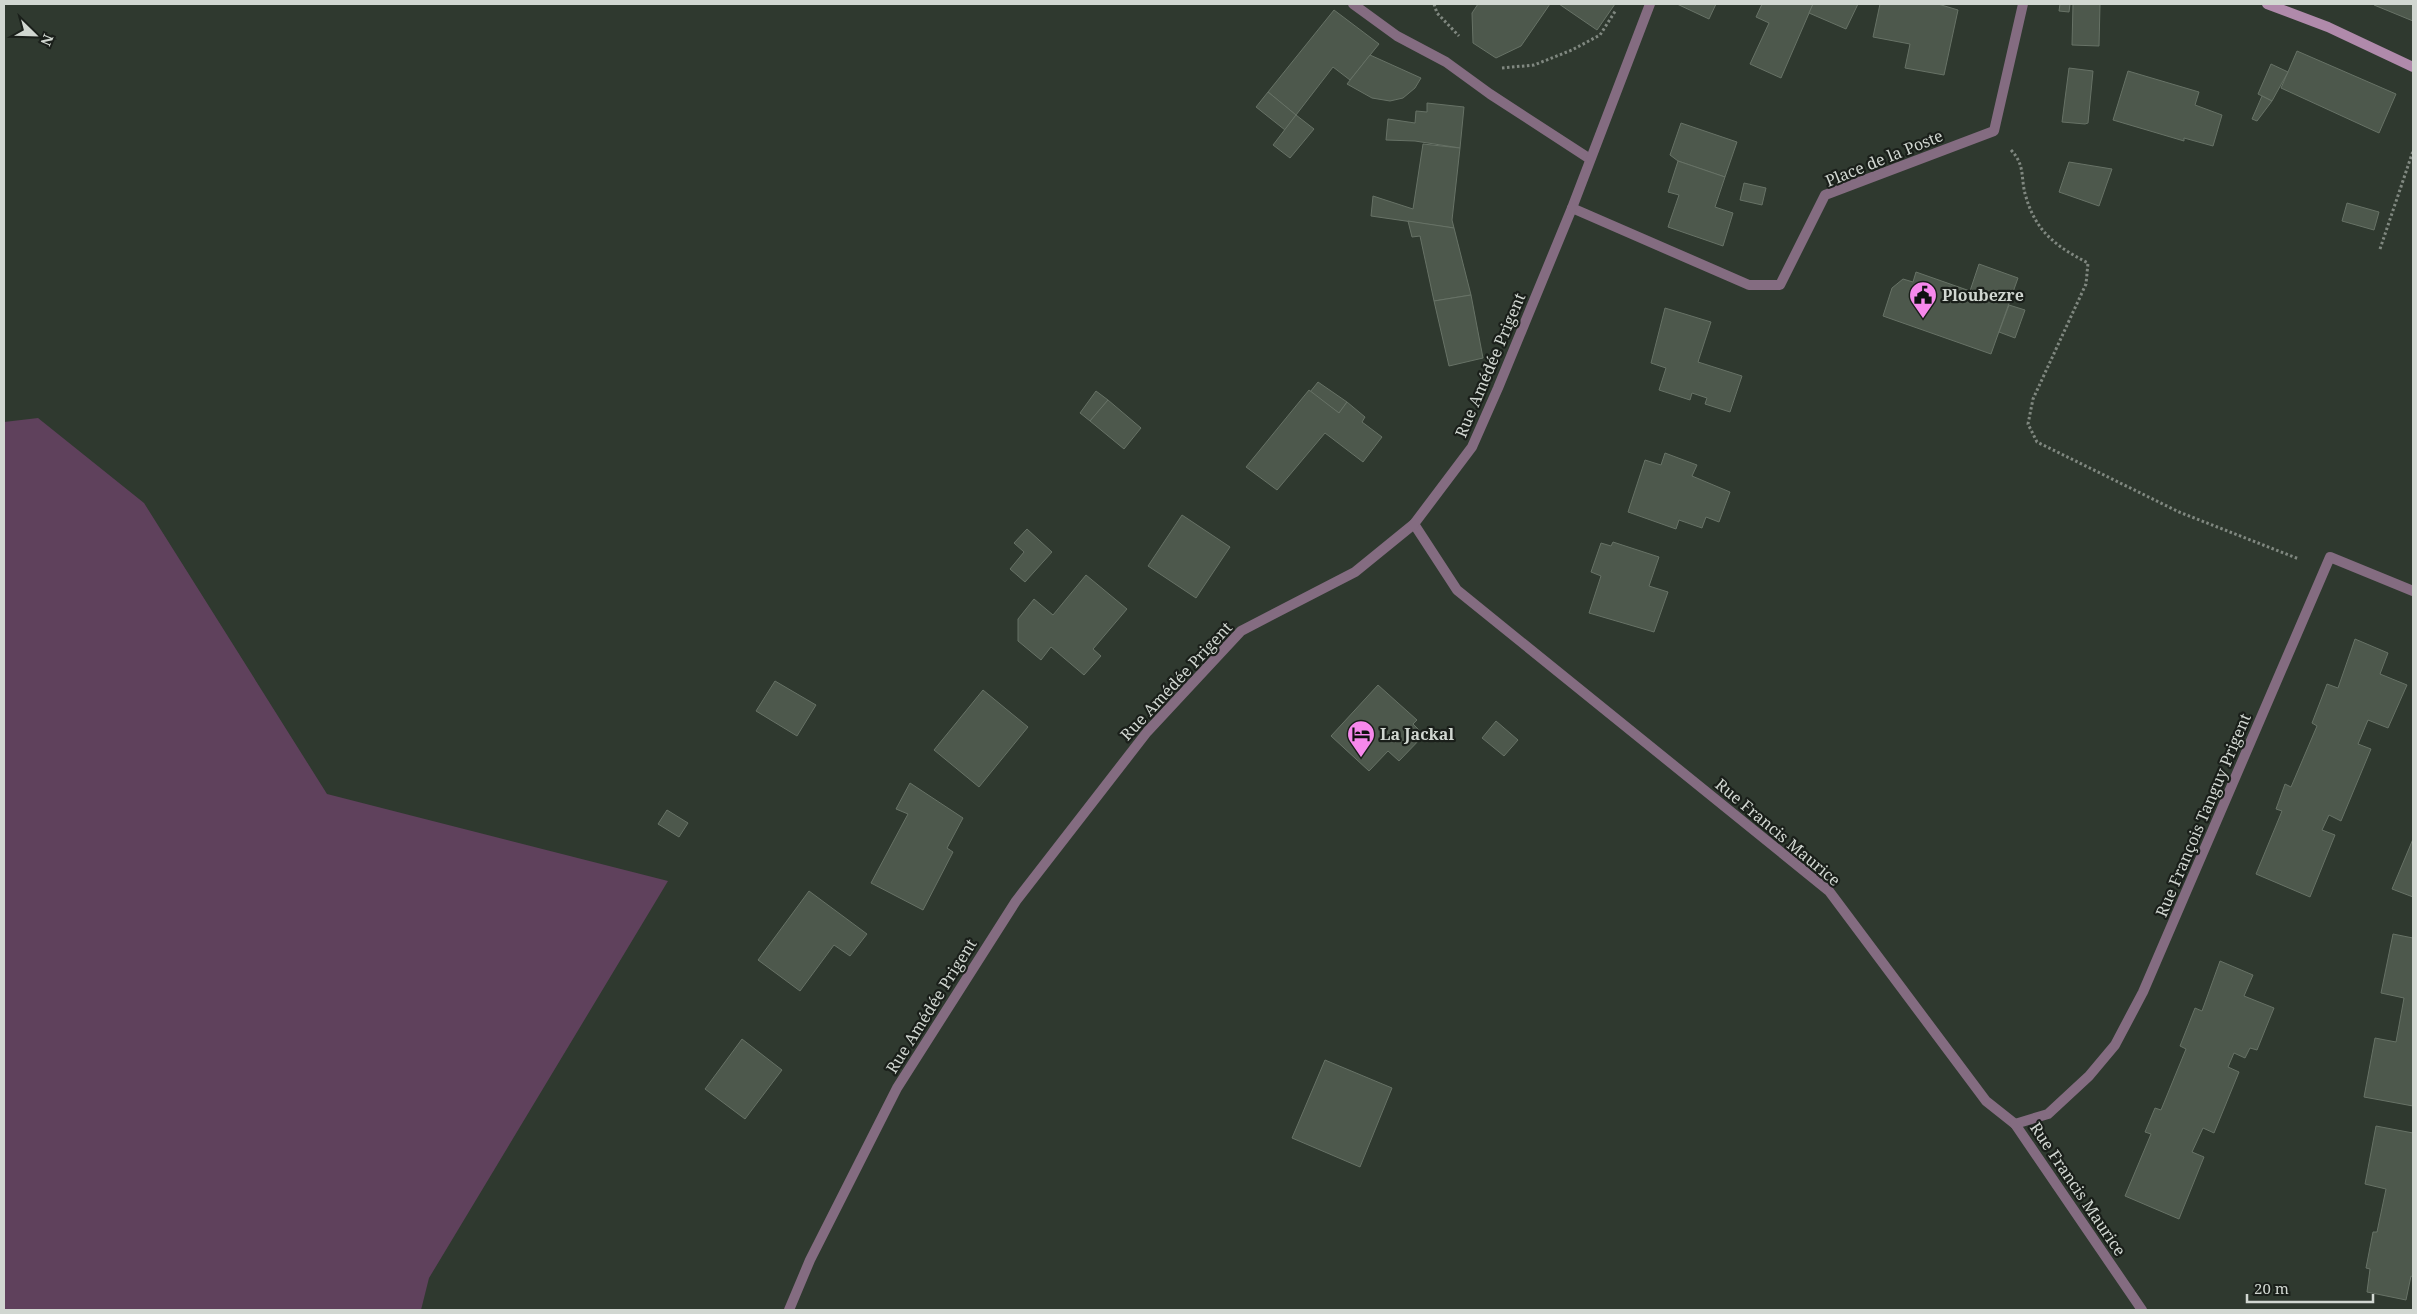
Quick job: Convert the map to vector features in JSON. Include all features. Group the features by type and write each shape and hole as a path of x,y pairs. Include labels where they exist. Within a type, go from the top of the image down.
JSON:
{"main road":[{"path":"2267,4 2328,27 2413,67"}],"street":[{"path":"1354,4 1397,36 1446,62 1490,94 1590,159"},
{"name":"Rue Amédée Prigent","path":"789,1310 810,1260 897,1088 1016,900 1147,732 1240,631 1355,572 1414,524 1472,447 1572,208 1650,4"},
{"path":"1994,131 2022,4"},
{"name":"Place de la Poste","path":"1572,208 1749,286 1780,285 1826,195 1994,131"},
{"name":"Rue Francis Maurice","path":"1414,524 1456,590 1829,891 1986,1101 2015,1124 2142,1310"},
{"path":"2325,569 2330,557 2413,591"},
{"name":"Rue François Tanguy Prigent","path":"2015,1124 2048,1114 2090,1076 2115,1046 2143,992 2325,569"}],"path":[{"path":"1503,68 1534,65 1572,50 1600,35 1620,5"},
{"path":"1994,131 2020,160 2026,197 2041,229 2059,248 2088,263 2086,284 2032,399 2028,424 2037,442 2179,512 2325,569"},
{"path":"2380,249 2413,151"}],"shaded area":[{"path":"38,418 144,503 327,794 668,881 429,1278 421,1310 4,1310 4,422"}],"building":[{"path":"1478,4 1550,4 1521,46 1496,58 1473,43 1472,13"},
{"path":"1559,4 1615,4 1597,30"},
{"path":"1677,4 1716,4 1709,19"},
{"path":"1762,4 1813,4 1781,78 1750,64 1769,23 1756,17"},
{"path":"1813,4 1858,4 1846,29 1809,13"},
{"path":"1880,4 1938,4 1958,10 1944,75 1905,68 1910,44 1873,37"},
{"path":"2060,4 2070,4 2069,12 2059,11"},
{"path":"2073,4 2100,4 2099,46 2072,45"},
{"path":"2413,4 2413,21 2374,5"},
{"path":"1334,10 1379,44 1350,80 1333,67 1296,115 1268,92"},
{"path":"2297,51 2396,94 2379,133 2281,88"},
{"path":"1370,55 1421,78 1415,88 1403,98 1390,101 1372,98 1347,84"},
{"path":"2271,64 2288,72 2272,101 2258,94"},
{"path":"2069,68 2093,71 2088,123 2085,124 2062,122"},
{"path":"2128,71 2199,92 2195,105 2222,115 2213,146 2184,138 2184,141 2113,120"},
{"path":"1268,92 1296,115 1285,130 1256,107"},
{"path":"2262,96 2272,101 2257,121 2252,119"},
{"path":"1427,103 1464,107 1460,148 1415,141 1386,140 1388,119 1415,123 1416,111 1427,112"},
{"path":"1296,115 1314,129 1290,158 1273,145"},
{"path":"1681,123 1737,142 1725,177 1678,161 1670,155"},
{"path":"1423,144 1460,148 1452,220 1454,228 1371,216 1373,196 1413,209"},
{"path":"1678,161 1725,177 1715,207 1733,213 1723,246 1668,227 1679,195 1668,192"},
{"path":"2069,162 2112,169 2099,206 2059,192"},
{"path":"1744,183 1766,188 1762,205 1740,200"},
{"path":"2347,203 2379,212 2374,230 2342,221"},
{"path":"1408,221 1454,228 1471,295 1434,301 1420,236 1412,237"},
{"path":"1979,264 2018,278 1991,354 1883,316 1892,288 1903,279 1913,282 1916,272 1970,291"},
{"path":"1471,295 1483,358 1449,366 1434,301"},
{"path":"2009,305 2025,310 2015,338 1999,332"},
{"path":"1665,308 1711,322 1698,362 1742,376 1730,412 1705,404 1707,398 1692,393 1690,400 1659,390 1666,368 1651,363"},
{"path":"1318,382 1347,402 1339,413 1310,392"},
{"path":"1309,390 1339,413 1347,402 1365,417 1362,422 1382,437 1363,462 1325,433 1277,490 1246,467"},
{"path":"1096,391 1108,400 1090,421 1080,413"},
{"path":"1108,400 1141,428 1124,449 1090,421"},
{"path":"1665,453 1697,465 1692,476 1730,492 1719,522 1706,517 1702,528 1679,520 1676,529 1628,512 1645,460 1661,465"},
{"path":"1182,515 1230,547 1196,598 1148,566"},
{"path":"1027,529 1052,552 1025,582 1010,569 1024,552 1014,543"},
{"path":"1613,542 1659,557 1649,586 1668,592 1654,632 1589,613 1601,576 1591,572 1601,543 1611,546"},
{"path":"1086,575 1127,609 1093,649 1101,656 1084,675 1051,647 1041,660 1018,641 1018,619 1034,599 1053,615"},
{"path":"2355,639 2388,653 2380,674 2407,685 2388,728 2368,720 2358,744 2371,749 2341,821 2329,815 2322,830 2335,835 2310,897 2256,874 2282,811 2276,809 2285,784 2291,787 2317,726 2312,723 2327,684 2338,688"},
{"path":"775,681 816,705 797,736 756,711"},
{"path":"1378,685 1417,720 1413,724 1424,735 1399,761 1388,751 1369,771 1331,736"},
{"path":"983,690 1028,727 979,787 934,750"},
{"path":"1496,721 1518,740 1504,756 1482,738"},
{"path":"910,783 963,818 947,848 953,852 923,910 871,883 908,814 896,809"},
{"path":"667,810 688,823 679,837 658,824"},
{"path":"2413,839 2413,897 2392,889"},
{"path":"809,891 867,934 850,956 834,945 800,991 758,960"},
{"path":"2393,934 2413,938 2413,1106 2364,1097 2375,1038 2396,1042 2404,998 2381,993"},
{"path":"2220,961 2253,975 2244,996 2274,1008 2257,1050 2250,1048 2245,1058 2234,1053 2228,1067 2239,1072 2214,1133 2203,1128 2192,1152 2204,1157 2179,1219 2125,1196 2151,1134 2145,1132 2155,1108 2161,1110 2186,1049 2180,1046 2195,1008 2202,1011"},
{"path":"742,1039 782,1070 745,1119 705,1089"},
{"path":"1325,1060 1392,1088 1360,1167 1292,1138"},
{"path":"2376,1126 2413,1133 2413,1277 2411,1276 2406,1300 2367,1292 2370,1269 2366,1268 2373,1232 2377,1232 2386,1189 2365,1184"}],"place":[{"name":"Ploubezre","path":"1923,319"},
{"name":"La Jackal","path":"1361,758"}]}
